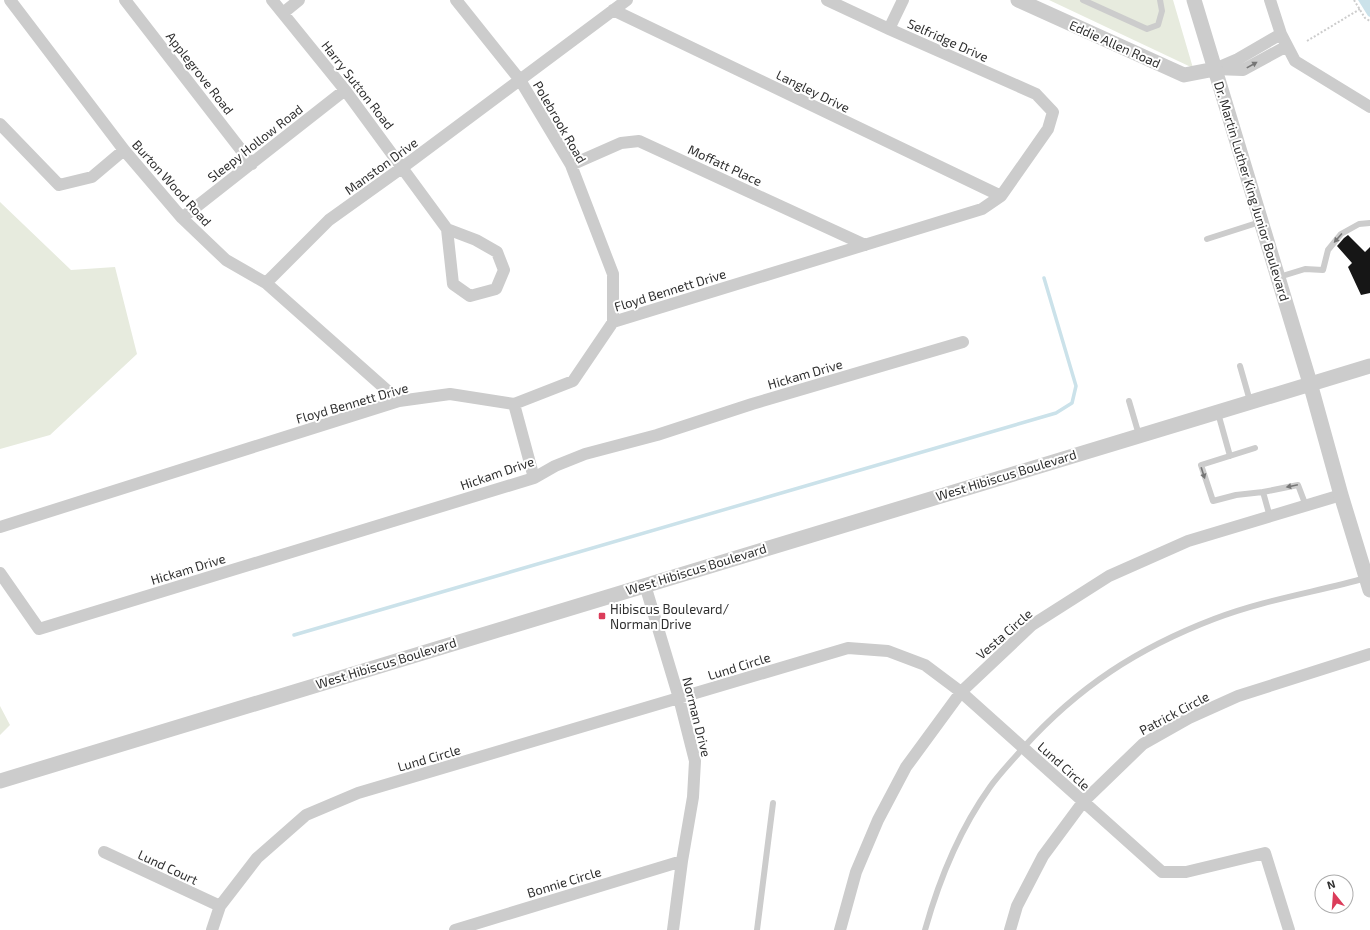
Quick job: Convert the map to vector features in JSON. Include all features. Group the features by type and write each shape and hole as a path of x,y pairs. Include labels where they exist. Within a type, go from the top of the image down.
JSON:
{"street":[{"name":"Burton Wood Road","path":"10,0 124,150 182,218 226,260 266,283 399,401"},
{"name":"Applegrove Road","path":"125,0 252,164"},
{"name":"Harry Sutton Road","path":"272,0 345,90 448,229"},
{"path":"283,13 299,0"},
{"path":"520,80 626,0"},
{"name":"Selfridge Drive","path":"827,0 1036,94 1053,112"},
{"path":"889,29 903,0"},
{"name":"Eddie Allen Road","path":"1018,0 1184,75 1215,69"},
{"name":"Dr. Martin Luther King Junior Boulevard","path":"1194,0 1310,383 1341,495 1368,584"},
{"path":"1270,0 1281,34 1295,61 1370,106"},
{"name":"Polebrook Road","path":"462,2 520,80 571,165 613,274 613,322"},
{"name":"Langley Drive","path":"613,10 1000,196"},
{"path":"1215,69 1238,59 1281,34"},
{"path":"1215,69 1243,70 1287,46"},
{"name":"Manston Drive","path":"266,283 329,220 520,80"},
{"name":"Sleepy Hollow Road","path":"182,218 345,90"},
{"name":"Floyd Bennett Drive","path":"0,527 399,401 450,394 514,404 573,380 613,322 866,246 982,209 1000,196 1048,128 1053,112"},
{"path":"0,124 59,185 92,177 124,150"},
{"name":"Moffatt Place","path":"571,165 621,143 639,141 866,246"},
{"path":"448,229 476,240 497,252 504,270 496,289 470,296 453,284 448,229"},
{"name":"Hickam Drive","path":"0,573 39,629 534,478 555,466 585,454 657,435 752,404 963,342"},
{"name":"West Hibiscus Boulevard","path":"0,780 1370,366"},
{"path":"514,404 534,478"},
{"name":"Vesta Circle","path":"840,930 856,872 878,820 906,767 961,692 1032,626 1109,576 1188,542 1341,495"},
{"name":"Norman Drive","path":"645,585 679,698 695,761 693,797 682,861 673,930"},
{"name":"Lund Circle","path":"212,930 220,906 256,858 306,815 358,793 848,648 888,651 925,665 961,692 1162,872 1186,872 1265,853 1289,930"},
{"name":"Patrick Circle","path":"1010,930 1017,906 1043,856 1083,802 1144,744 1189,718 1238,696 1370,654"},
{"name":"Lund Court","path":"104,852 220,906"},
{"name":"Bonnie Circle","path":"455,930 682,861"}],"lane":[{"path":"1083,0 1147,29 1158,25 1162,11 1160,0"},
{"path":"1206,239 1261,221"},
{"path":"1278,277 1305,270 1323,270 1328,250 1341,234 1359,224 1370,223"},
{"path":"1240,366 1250,402"},
{"path":"1129,401 1139,435"},
{"path":"1217,411 1230,456"},
{"path":"1255,448 1201,465 1213,501 1236,495 1263,492 1298,485 1306,506"},
{"path":"1263,492 1270,517"},
{"path":"925,930 930,910 946,868 966,826 989,788 1005,767 1034,735 1086,688 1125,661 1215,618 1253,606 1368,584"},
{"path":"757,930 772,803"}],"path":[{"path":"1354,0 1365,18 1370,21"},
{"path":"1307,41 1360,10"}],"shaded area":[{"path":"1049,0 1173,0 1193,68"},
{"path":"0,202 71,270 115,267 137,354 50,435 0,449"},
{"path":"0,706 10,725 0,735"}],"water":[{"path":"1358,0 1370,0 1370,17 1368,16"}],"building":[{"path":"1348,235 1365,252 1370,247 1370,293 1361,295 1348,267 1352,263 1337,246"}],"waterway":[{"path":"294,635 1056,413 1072,403 1076,386 1044,278"}],"place":[{"name":"Hibiscus Boulevard/ Norman Drive","path":"602,616"}]}
